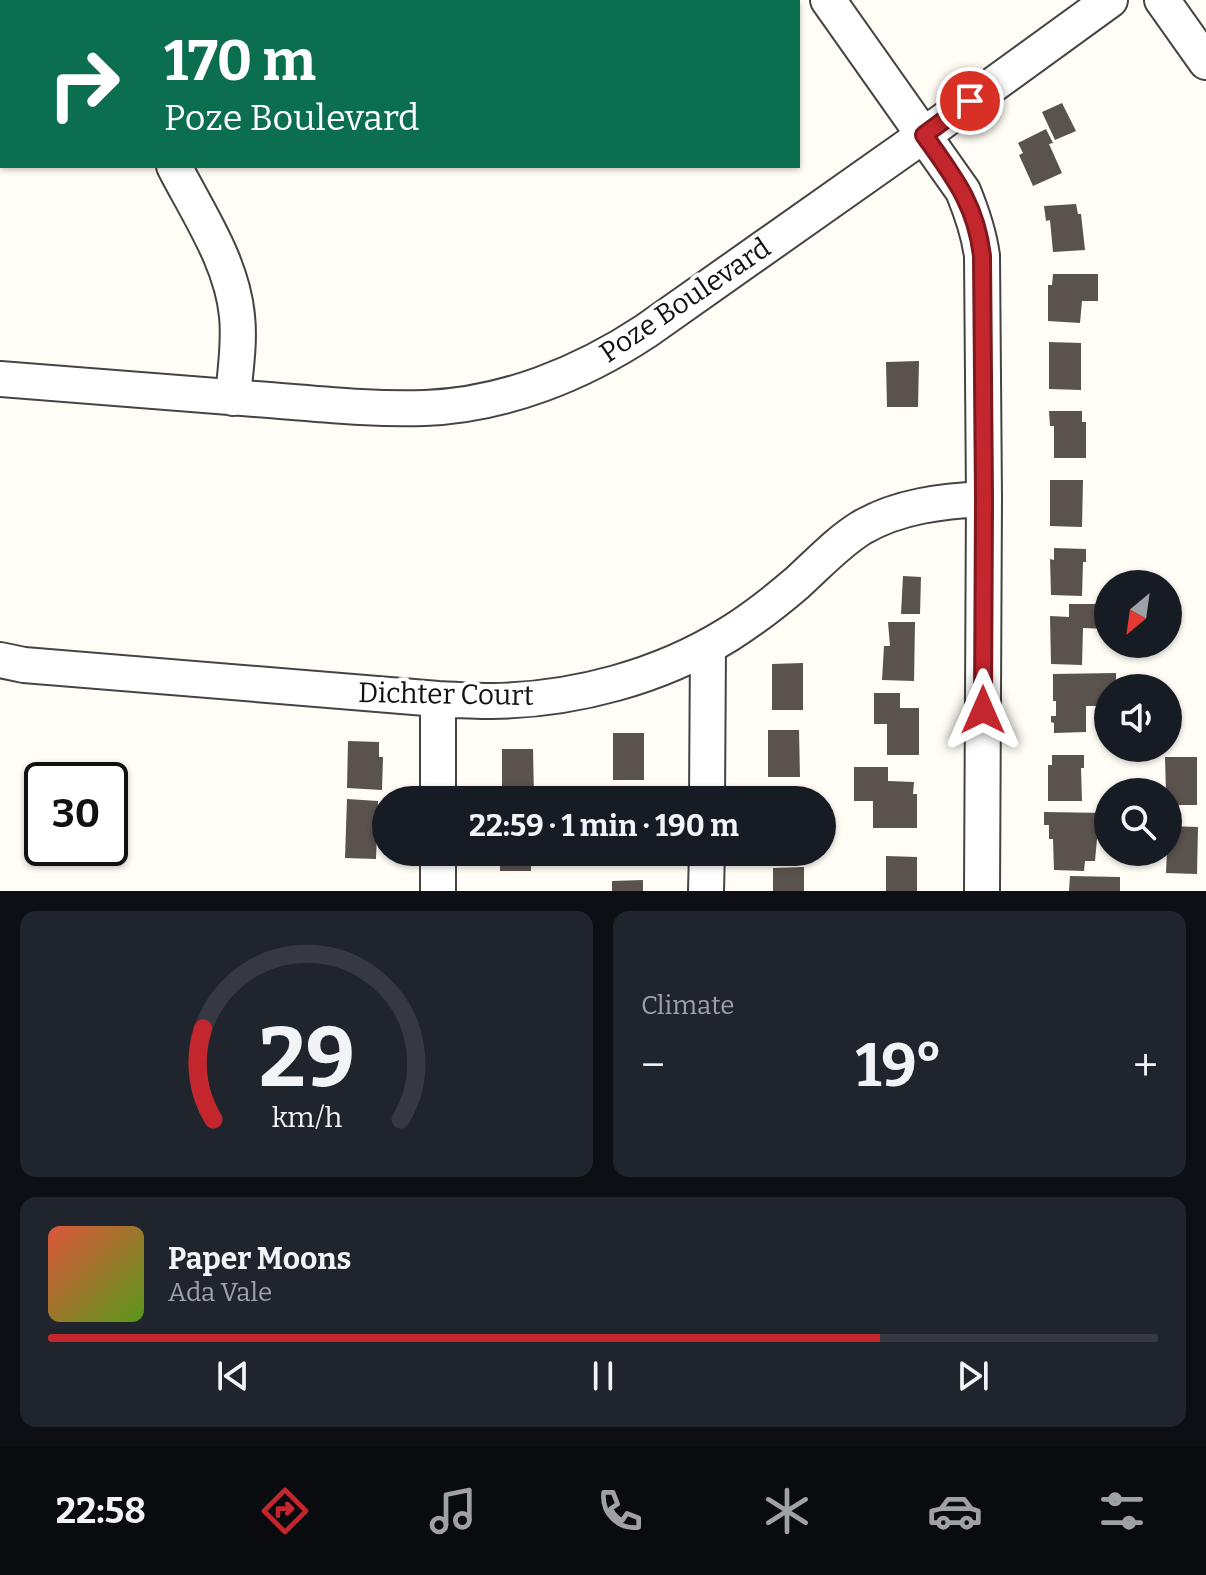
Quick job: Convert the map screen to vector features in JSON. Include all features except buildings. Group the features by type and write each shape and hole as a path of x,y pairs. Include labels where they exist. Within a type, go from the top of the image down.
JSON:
{"street":[{"path":"828,0 963,191 980,238 984,499 982,891"},
{"name":"Poze Boulevard","path":"0,379 379,408 426,408 498,398 578,370 613,353 1110,0"},
{"path":"1162,0 1206,62"},
{"path":"175,168 223,261 234,299 237,346 233,398"},
{"name":"Dichter Court","path":"0,660 24,665 438,699 493,701 540,698 592,689 655,670 708,646 766,608 836,546 863,527 895,513 943,501 984,499"},
{"path":"707,786 708,646"},
{"path":"438,699 438,786"},
{"path":"438,866 438,891"},
{"path":"706,891 707,866"}],"route":[{"path":"970,101 924,135 963,191 980,238 982,256 983,710"}]}
